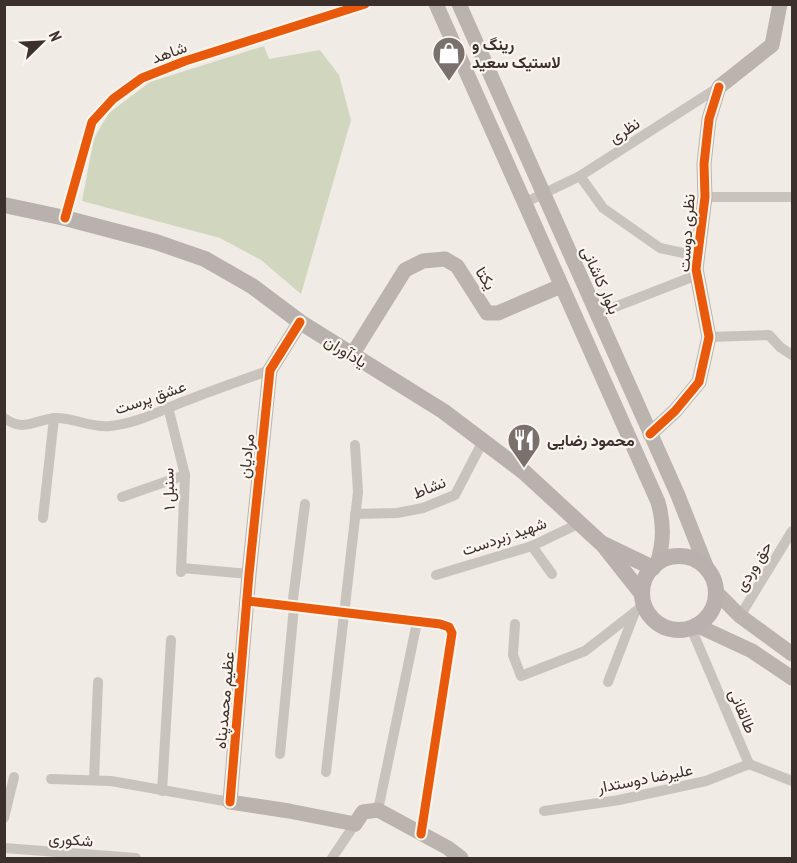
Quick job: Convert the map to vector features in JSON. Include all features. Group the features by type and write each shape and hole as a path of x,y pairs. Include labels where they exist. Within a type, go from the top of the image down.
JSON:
{"main road":[{"name":"یادآوران","path":"4,205 156,242 205,259 252,286 300,322 443,411 524,472 601,543 655,566"},
{"path":"601,543 640,604 658,623 668,628 680,630 693,627 709,614 716,592 714,581 700,563 690,558 678,556 667,558 655,566 644,582 640,604"}],"street":[{"name":"شاهد","path":"65,218 92,122 113,99 142,78 185,61 365,4"},
{"path":"436,4 658,502 663,533 655,566"},
{"name":"بلوار کاشانی","path":"459,4 650,434 708,571"},
{"path":"719,87 772,45 780,4"},
{"name":"نظری","path":"524,203 580,176 719,87"},
{"name":"نظری دوست","path":"650,434 675,411 699,382 709,337 697,275 697,256 705,197 704,164 709,119 719,87"},
{"path":"580,176 603,208 660,248 697,256"},
{"path":"705,197 792,196"},
{"name":"یکتا","path":"352,355 405,270 423,261 445,260 458,266 487,313 498,313 561,286"},
{"path":"597,314 697,275"},
{"name":"مرادیان","path":"247,601 270,370 300,322"},
{"path":"709,337 769,335 780,347 792,355"},
{"name":"عشق پرست","path":"4,418 13,424 26,426 54,418 70,419 90,426 111,426 137,420 270,370"},
{"name":"سنبل ۱","path":"168,407 185,475 182,570 249,574"},
{"path":"43,518 54,418"},
{"name":"نشاط","path":"355,514 397,513 423,508 455,495 483,441"},
{"path":"326,772 358,492 356,446"},
{"path":"122,497 185,475"},
{"path":"280,754 305,504"},
{"name":"شهید زبردست","path":"436,575 532,546 580,523"},
{"name":"حق وردی","path":"740,616 792,531"},
{"path":"532,546 552,574"},
{"path":"716,592 740,616 792,654"},
{"path":"247,601 440,624 449,627 452,633 421,834"},
{"name":"عظیم محمدپناه","path":"230,802 247,601"},
{"path":"515,624 513,655 520,676 585,651 640,604"},
{"path":"608,682 640,604"},
{"path":"378,810 417,622"},
{"path":"693,627 752,651 792,678"},
{"name":"طالقانی","path":"693,627 749,764"},
{"path":"162,790 171,640"},
{"path":"94,780 98,682"},
{"path":"749,764 792,781"},
{"name":"علیرضا دوستدار","path":"543,811 619,800 706,781 749,764"},
{"path":"4,818 14,777"},
{"path":"51,779 111,781 355,824"},
{"path":"332,858 363,812 378,810 448,848 461,858"},
{"name":"شکوری","path":"4,848 136,858"}],"green space":[{"path":"264,46 269,59 320,50 339,75 351,120 301,294 261,260 220,238 82,201 94,138 109,113 150,82"}],"cycle path":[{"path":"65,218 92,122 113,99 142,78 185,61 365,4"},
{"path":"650,434 675,411 699,382 709,337 696,269 705,197 704,164 709,119 719,87"},
{"path":"230,802 249,574 270,370 300,322"},
{"path":"247,601 440,624 449,627 452,633 421,834"}],"place":[{"name":"رینگ و لاستیک سعید","path":"449,82"},
{"name":"محمود رضایی","path":"524,469"}]}
